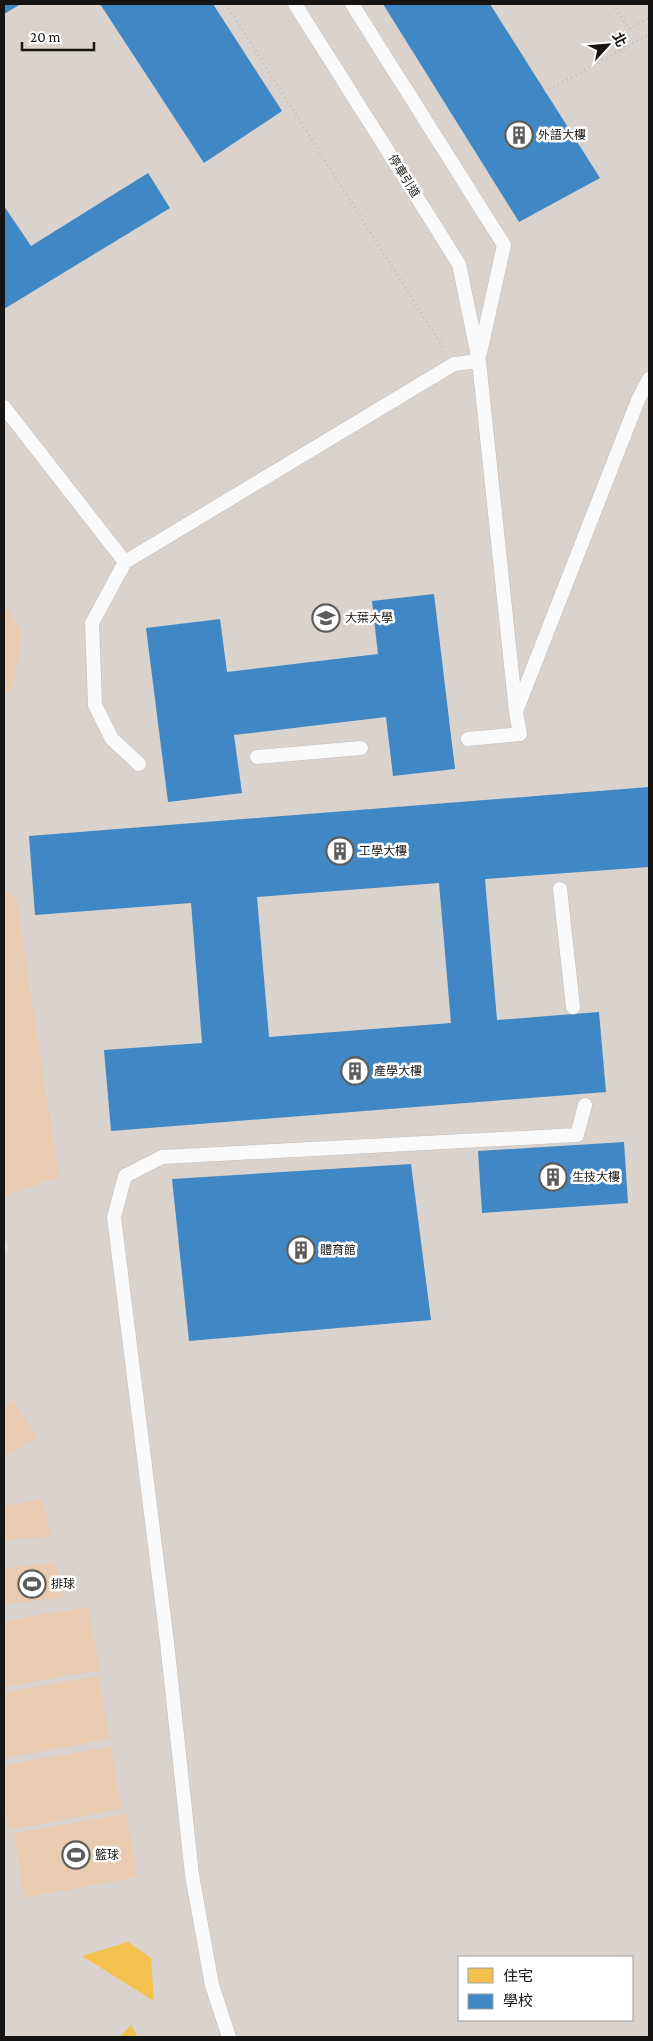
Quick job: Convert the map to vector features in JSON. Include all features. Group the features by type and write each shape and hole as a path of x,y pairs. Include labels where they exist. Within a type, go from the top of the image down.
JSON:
{"lane":[{"name":"停車引道","path":"295,4 459,264 479,362"},
{"path":"352,4 504,245 479,362 516,712 520,734 468,739"},
{"path":"139,764 112,739 95,705 92,623 126,562 454,364 479,362"},
{"path":"516,712 638,400 649,379"},
{"path":"4,406 126,562"},
{"path":"257,757 362,748"},
{"path":"560,889 573,1007"},
{"path":"229,2037 212,1985 192,1875 167,1642 114,1217 125,1176 162,1157 577,1135 585,1105"}],"path":[{"path":"226,4 454,364"},
{"path":"613,4 628,29 649,18"},
{"path":"545,92 649,34"}],"shaded area":[{"name":"大葉大學","path":"4,4 649,4 649,2037 4,2037 4,1253 8,1251 4,1232"},
{"path":"4,603 22,633 13,686 4,696"},
{"path":"4,892 16,897 59,1177 4,1196"},
{"path":"13,1400 37,1438 4,1457 4,1406"},
{"path":"43,1500 51,1536 4,1541 4,1506"},
{"name":"排球","path":"56,1562 63,1598 4,1604 4,1569"},
{"path":"88,1607 100,1670 4,1687 4,1621"},
{"path":"98,1676 110,1739 4,1758 4,1692"},
{"name":"籃球","path":"111,1747 122,1809 8,1830 4,1800 4,1765"},
{"name":"籃球","path":"126,1814 138,1877 24,1898 14,1833"}],"building: 住宅":[{"path":"128,1942 151,1958 154,2001 82,1956"},
{"path":"131,2025 138,2037 120,2037"}],"building: 學校":[{"path":"4,4 21,4 4,14"},
{"path":"100,4 213,4 282,111 204,163"},
{"name":"外語大樓","path":"383,4 490,4 600,178 519,222"},
{"path":"148,173 170,208 4,309 4,206 31,246"},
{"path":"434,594 455,769 393,776 386,717 234,735 242,793 168,802 146,628 220,619 227,672 378,654 372,601"},
{"path":"649,787 649,867 485,879 497,1020 599,1012 606,1092 111,1131 104,1050 202,1043 191,903 35,915 29,836","holes":["439,883 451,1023 269,1037 257,897"]},
{"name":"生技大樓","path":"624,1142 628,1203 482,1213 478,1151"},
{"name":"體育館","path":"411,1164 431,1320 189,1341 172,1179"}],"place":[{"name":"外語大樓","path":"519,135"},
{"name":"大葉大學","path":"326,618"},
{"name":"工學大樓","path":"340,851"},
{"name":"產學大樓","path":"355,1071"},
{"name":"生技大樓","path":"553,1177"},
{"name":"體育館","path":"301,1250"},
{"name":"排球","path":"32,1584"},
{"name":"籃球","path":"76,1855"}]}
